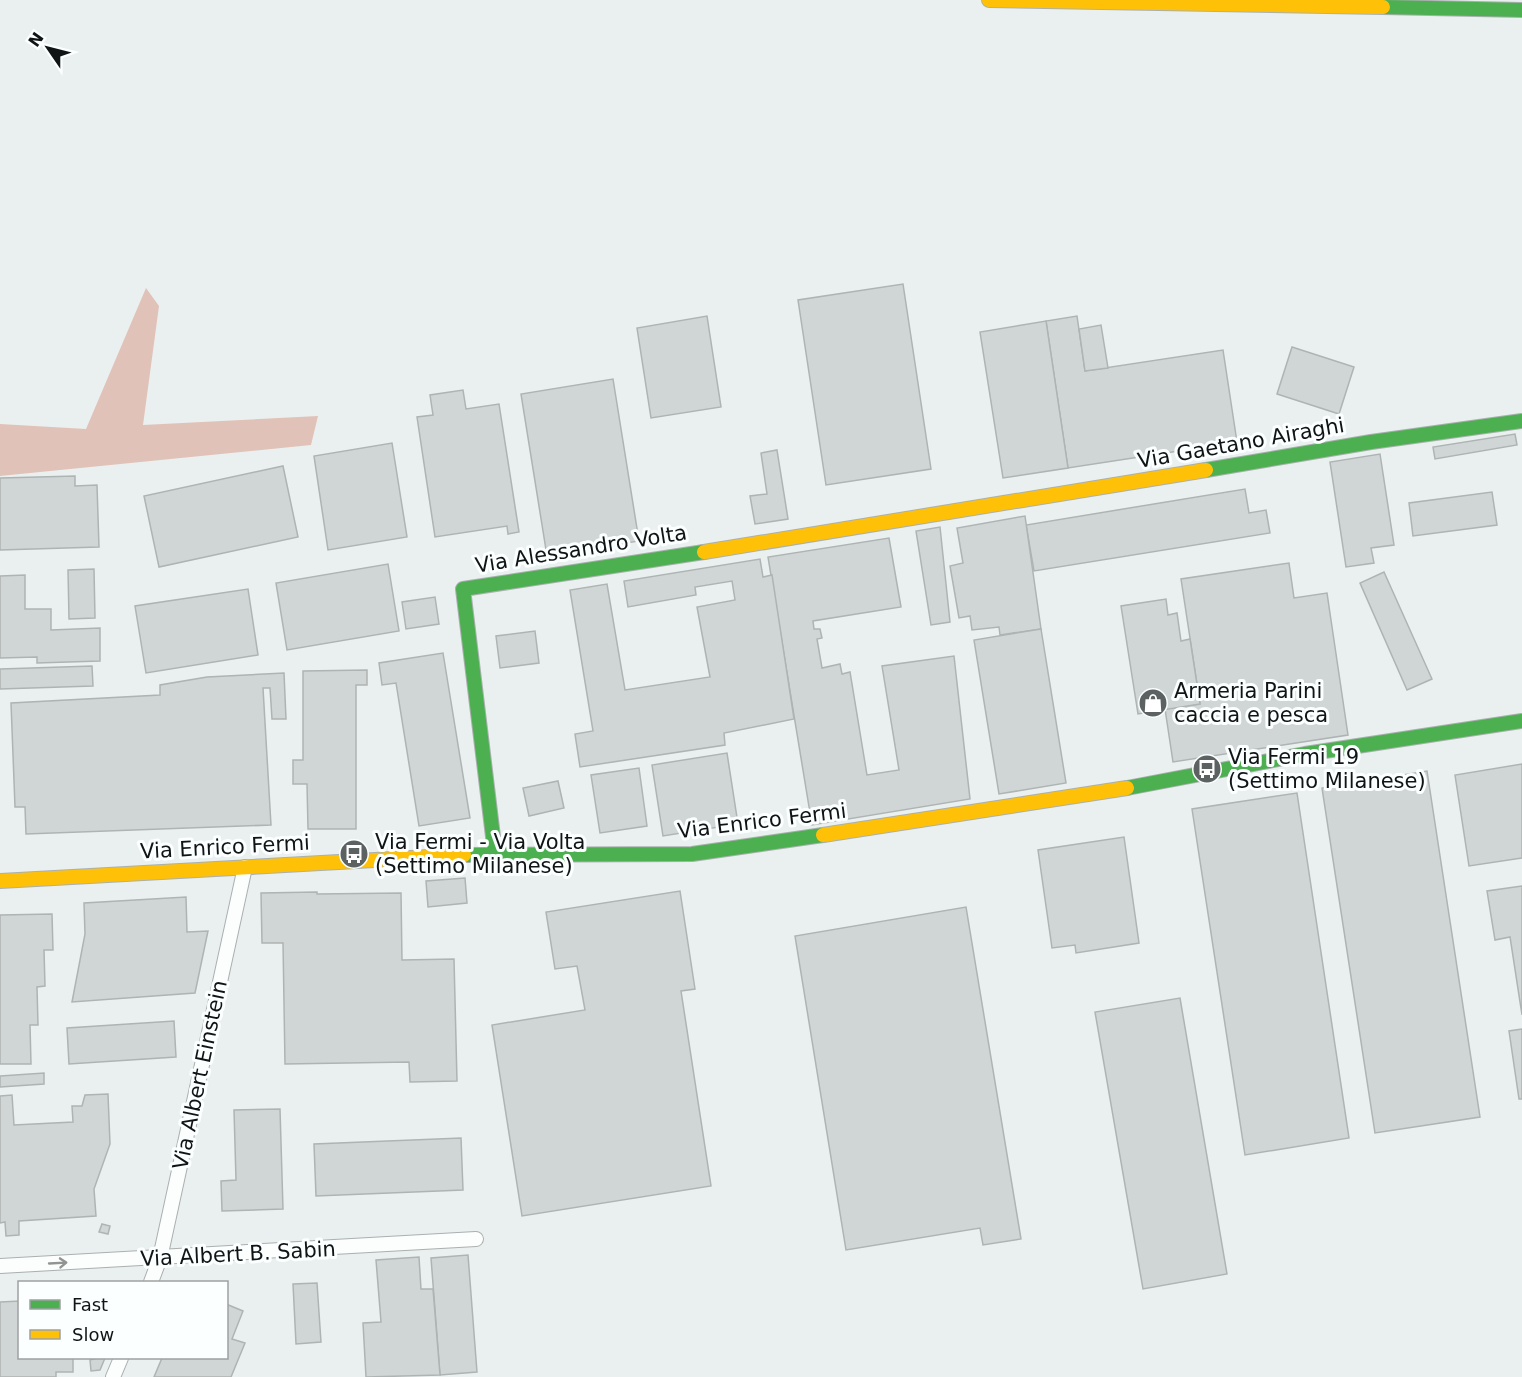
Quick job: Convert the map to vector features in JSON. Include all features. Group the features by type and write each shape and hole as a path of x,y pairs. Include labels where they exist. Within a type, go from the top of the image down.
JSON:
{"main road":[{"path":"988,0 1522,10"},
{"name":"Via Gaetano Airaghi","path":"968,510 1371,442 1522,421"},
{"name":"Via Alessandro Volta","path":"495,853 463,589 968,510"},
{"name":"Via Enrico Fermi","path":"0,881 495,853 692,854 1077,798 1305,754 1522,721"}],"street":[{"name":"Via Albert Einstein","path":"151,1281 160,1258 245,867"},
{"name":"Via Albert B. Sabin","path":"0,1266 476,1239"},
{"path":"113,1377 121,1359"}],"shaded area":[{"path":"146,288 159,306 143,425 318,416 311,445 0,476 0,424 86,429"}],"building":[{"path":"903,284 931,469 826,485 798,300"},
{"path":"707,316 721,407 651,418 637,328"},
{"path":"1077,316 1085,371 1223,350 1237,442 1068,468 1046,321"},
{"path":"1046,321 1068,468 1003,478 980,332"},
{"path":"1101,325 1108,368 1085,371 1079,329"},
{"path":"1292,347 1354,367 1339,414 1277,394"},
{"path":"613,379 639,541 547,556 521,394"},
{"path":"463,390 466,409 499,404 519,532 508,534 507,526 435,537 417,417 433,415 430,395"},
{"path":"1515,434 1517,445 1435,459 1433,447"},
{"path":"392,443 407,537 328,550 314,456"},
{"path":"777,450 788,519 755,524 750,496 767,494 761,453"},
{"path":"1380,454 1394,545 1371,548 1374,563 1346,567 1330,462"},
{"path":"283,466 298,537 159,567 144,496"},
{"path":"75,476 75,486 97,485 99,547 0,550 0,478"},
{"path":"1245,489 1249,513 1266,510 1270,533 1034,571 1026,525"},
{"path":"1492,492 1497,525 1413,536 1409,503"},
{"path":"1025,516 1041,629 1000,635 999,627 972,630 970,616 959,618 950,566 963,563 957,528"},
{"path":"940,527 950,622 931,625 916,531"},
{"path":"889,538 901,607 813,621 814,629 820,629 822,638 817,639 822,668 840,664 842,674 850,672 867,775 899,770 882,666 954,656 970,799 812,825 768,557"},
{"path":"760,559 763,577 772,575 794,719 724,733 725,745 580,767 575,734 593,731 570,590 607,584 625,690 710,677 697,607 735,600 732,581 695,587 696,595 628,607 624,581"},
{"path":"1289,563 1294,598 1327,593 1348,735 1173,762 1165,709 1200,704 1181,579"},
{"path":"388,564 399,631 287,650 276,583"},
{"path":"94,569 95,618 69,619 68,570"},
{"path":"1384,572 1432,679 1407,690 1360,583"},
{"path":"25,575 25,609 51,609 51,630 100,628 100,661 37,663 37,657 0,658 0,576"},
{"path":"248,589 258,655 146,673 135,606"},
{"path":"435,597 439,624 406,629 402,602"},
{"path":"1166,599 1168,615 1177,613 1181,641 1190,639 1200,704 1138,714 1121,606"},
{"path":"1041,629 1066,783 999,794 974,640"},
{"path":"535,631 539,663 500,668 496,636"},
{"path":"443,653 470,818 419,826 396,683 382,685 379,663"},
{"path":"92,666 93,686 0,689 0,669"},
{"path":"367,670 367,685 356,685 356,829 308,829 307,784 293,784 293,760 303,760 303,671"},
{"path":"284,673 286,719 272,719 270,688 263,688 271,825 26,834 25,807 15,807 11,703 160,695 160,685 207,677"},
{"path":"727,753 738,824 663,836 652,765"},
{"path":"1522,764 1522,858 1469,866 1455,775"},
{"path":"639,768 647,826 600,833 591,775"},
{"path":"1427,771 1480,1117 1375,1133 1322,788"},
{"path":"558,781 564,808 529,816 523,788"},
{"path":"1297,793 1349,1138 1245,1155 1192,809"},
{"path":"1124,837 1139,943 1076,953 1075,945 1052,948 1038,850"},
{"path":"465,878 467,903 428,907 426,881"},
{"path":"1522,886 1522,1015 1510,937 1495,940 1487,891"},
{"path":"680,891 695,989 681,991 711,1186 522,1216 492,1025 585,1010 577,966 555,969 546,912"},
{"path":"317,892 317,894 401,893 402,960 454,959 457,1081 410,1082 409,1062 285,1064 283,943 262,943 261,893"},
{"path":"186,897 187,932 208,931 195,993 72,1002 85,934 84,903"},
{"path":"966,907 1021,1239 983,1245 980,1228 846,1250 795,936"},
{"path":"52,914 53,950 44,950 45,986 37,987 38,1025 30,1025 31,1064 0,1064 0,915"},
{"path":"1180,998 1227,1274 1143,1289 1095,1012"},
{"path":"174,1021 176,1057 69,1064 67,1028"},
{"path":"1522,1029 1522,1099 1519,1099 1509,1031"},
{"path":"44,1073 44,1084 0,1087 0,1076"},
{"path":"108,1094 110,1144 94,1189 96,1216 19,1221 19,1235 6,1236 5,1222 0,1223 0,1096 12,1095 14,1125 73,1122 72,1106 82,1106 85,1095"},
{"path":"280,1109 283,1209 222,1211 221,1181 236,1180 234,1110"},
{"path":"461,1138 463,1190 316,1196 314,1144"},
{"path":"102,1224 110,1226 108,1234 99,1232"},
{"path":"468,1255 477,1372 440,1375 431,1258"},
{"path":"419,1257 421,1289 433,1289 440,1375 366,1377 363,1323 381,1322 376,1260"},
{"path":"317,1283 321,1342 296,1344 293,1284"},
{"path":"18,1301 18,1359 73,1359 73,1372 56,1372 56,1377 0,1377 0,1302"},
{"path":"228,1305 243,1311 232,1339 245,1343 231,1377 154,1377 162,1359 228,1359"},
{"path":"105,1359 100,1370 91,1371 90,1360"}],"traffic: fast":[{"path":"1383,7 1522,10"},
{"path":"1206,470 1371,442 1522,421"},
{"path":"495,853 463,589 704,552"},
{"path":"1127,788 1305,754 1522,721"},
{"path":"464,855 692,854 823,835"}],"traffic: slow":[{"path":"989,0 1383,7"},
{"path":"704,552 1206,470"},
{"path":"823,835 1127,788"},
{"path":"0,881 464,855"}],"place":[{"name":"Armeria Parini caccia e pesca","path":"1153,703"},
{"name":"Via Fermi 19 (Settimo Milanese)","path":"1207,769"},
{"name":"Via Fermi - Via Volta (Settimo Milanese)","path":"354,854"}]}
